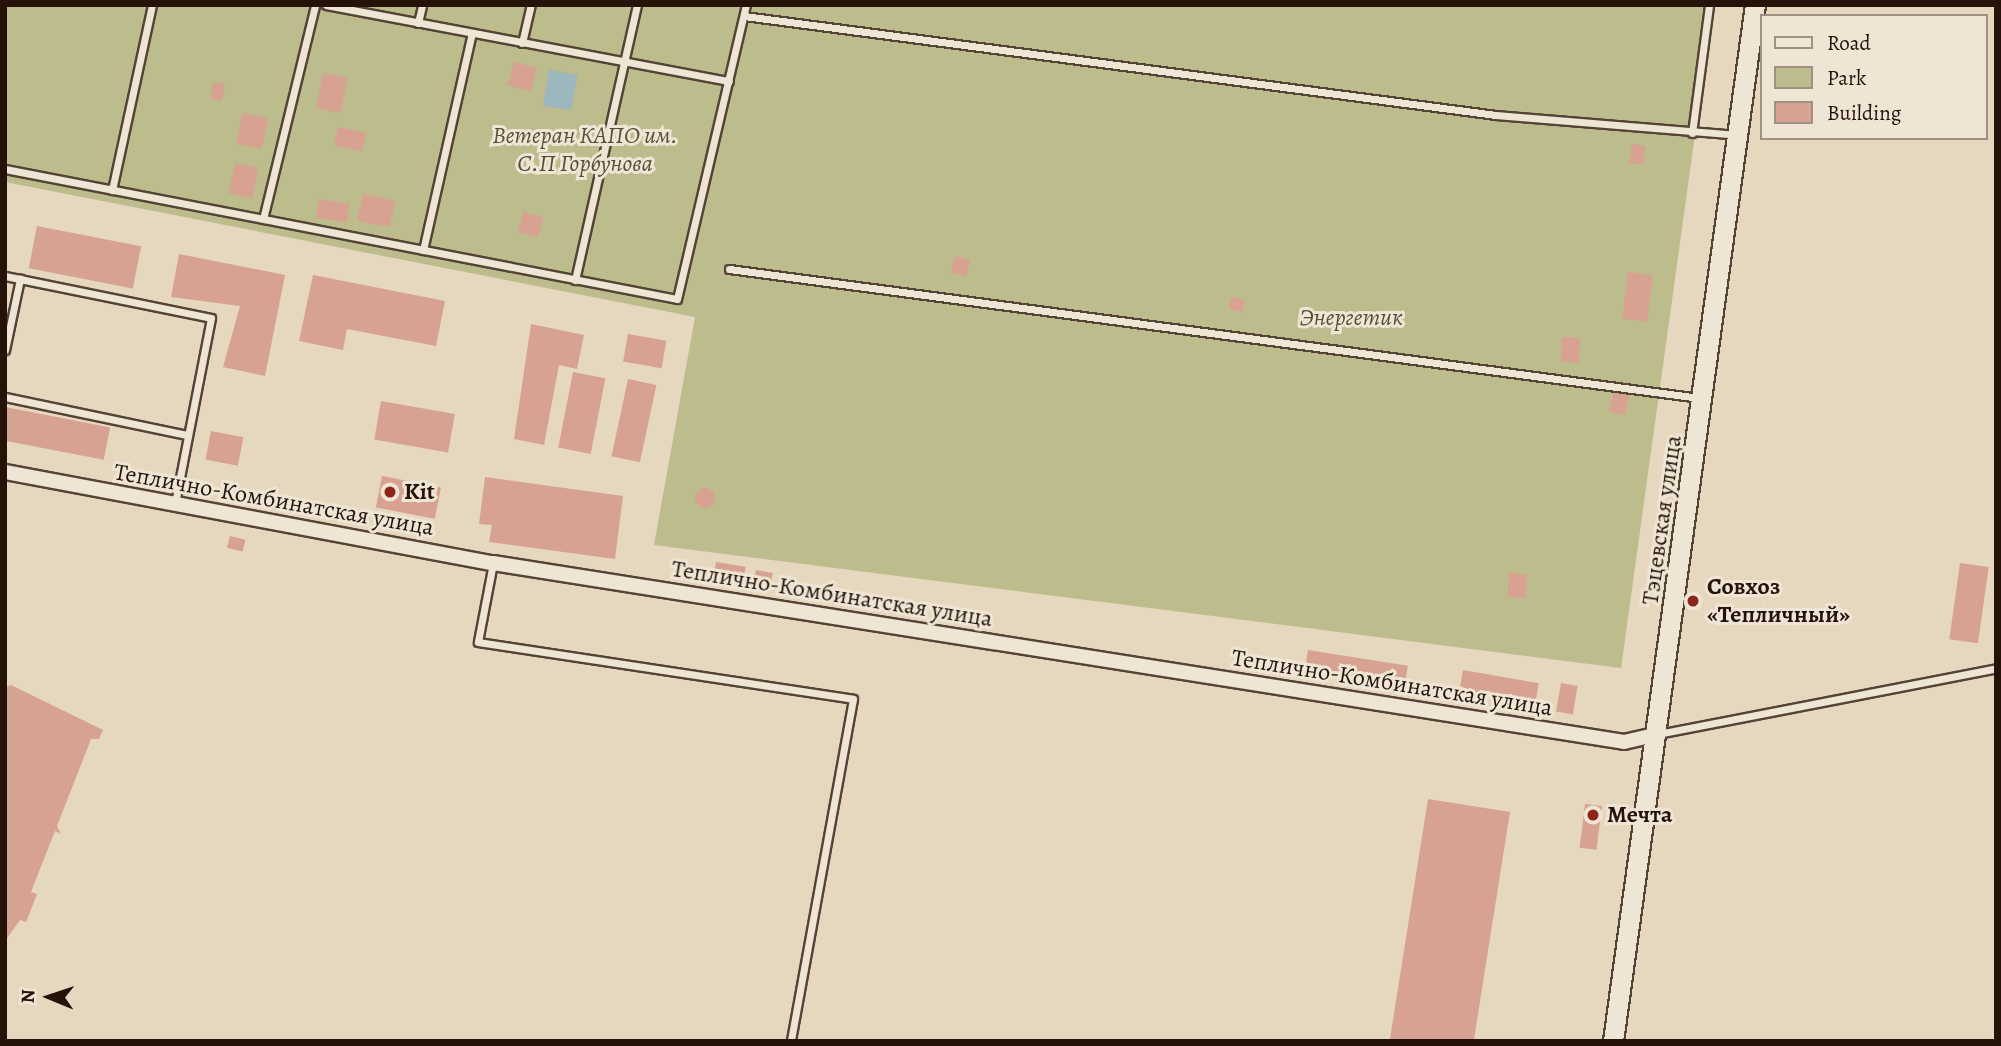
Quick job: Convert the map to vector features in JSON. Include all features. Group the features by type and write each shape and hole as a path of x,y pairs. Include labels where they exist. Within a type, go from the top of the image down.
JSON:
{"main road":[{"name":"Тэцевская улица","path":"1613,1041 1654,735 1704,399 1755,5"}],"street":[{"name":"Теплично-Комбинатская улица","path":"5,472 174,508 493,563 1624,743 1654,735"}],"lane":[{"path":"112,190 152,5"},
{"path":"263,219 315,5"},
{"path":"326,5 729,81"},
{"path":"418,23 422,5"},
{"path":"522,43 531,5"},
{"path":"575,280 637,5"},
{"path":"5,169 677,299 746,5"},
{"path":"1692,133 1709,5"},
{"path":"744,16 1496,115 1737,135"},
{"path":"423,250 472,33"},
{"path":"729,270 1704,399"},
{"path":"5,276 211,318 174,508"},
{"path":"5,350 20,279"},
{"path":"5,397 187,435"},
{"path":"493,563 478,642 853,699 791,1041"},
{"path":"1654,735 1996,668"}],"green space":[{"name":"Энергетик","path":"5,5 1713,5 1621,668 654,545 695,317 5,182"}],"water":[{"path":"549,70 578,75 571,110 543,105"}],"building":[{"path":"514,62 537,68 531,91 508,85"},
{"path":"323,73 348,78 341,113 316,108"},
{"path":"213,82 225,84 222,101 210,99"},
{"path":"243,113 268,119 261,149 236,143"},
{"path":"338,127 366,133 362,152 334,146"},
{"path":"1632,144 1646,146 1643,165 1629,163"},
{"path":"235,163 258,168 252,198 229,193"},
{"path":"363,194 395,201 390,227 357,220"},
{"path":"319,199 350,204 347,223 316,218"},
{"path":"523,212 543,217 538,237 518,232"},
{"path":"37,226 141,246 133,288 29,268"},
{"path":"179,254 285,275 265,376 223,367 240,306 171,297"},
{"path":"955,256 971,260 966,276 951,272"},
{"path":"1628,272 1653,275 1647,322 1622,319"},
{"path":"313,275 445,301 436,346 347,329 343,350 299,341"},
{"path":"1232,297 1245,301 1242,313 1228,308"},
{"path":"531,324 584,335 577,369 559,365 544,445 514,439"},
{"path":"628,334 666,341 662,368 623,362"},
{"path":"1562,337 1580,338 1579,363 1561,362"},
{"path":"573,372 605,378 591,454 558,448"},
{"path":"628,379 656,385 640,462 612,456"},
{"path":"1614,391 1630,395 1624,415 1609,411"},
{"path":"381,401 455,414 448,452 374,439"},
{"path":"5,407 110,427 104,460 5,441"},
{"path":"211,431 243,437 238,466 205,459"},
{"path":"382,476 441,487 435,519 376,507"},
{"path":"485,477 623,496 615,559 489,542 492,525 479,524"},
{"path":"705,488 712,491 715,498 712,505 705,508 698,505 695,498 698,491"},
{"path":"230,536 246,540 243,552 227,548"},
{"path":"716,562 746,567 744,580 714,575"},
{"path":"1960,563 1989,567 1978,643 1949,639"},
{"path":"756,570 773,573 771,585 754,582"},
{"path":"1509,573 1527,574 1526,598 1508,597"},
{"path":"1308,650 1408,666 1405,684 1305,668"},
{"path":"1463,670 1539,683 1535,706 1459,693"},
{"path":"1561,683 1578,686 1573,715 1556,712"},
{"path":"11,685 103,730 99,739 91,739 57,826 61,834 55,831 31,892 37,894 26,922 20,920 5,941 5,688"},
{"path":"1428,799 1510,812 1474,1041 1390,1041"},
{"path":"1585,804 1602,806 1597,850 1580,848"}],"place":[{"name":"Kit","path":"390,492"},
{"name":"Совхоз «Тепличный»","path":"1693,601"},
{"name":"Мечта","path":"1593,815"}],"park label":[{"name":"Ветеран КАПО им. С.П Горбунова","path":"585,150"}]}
